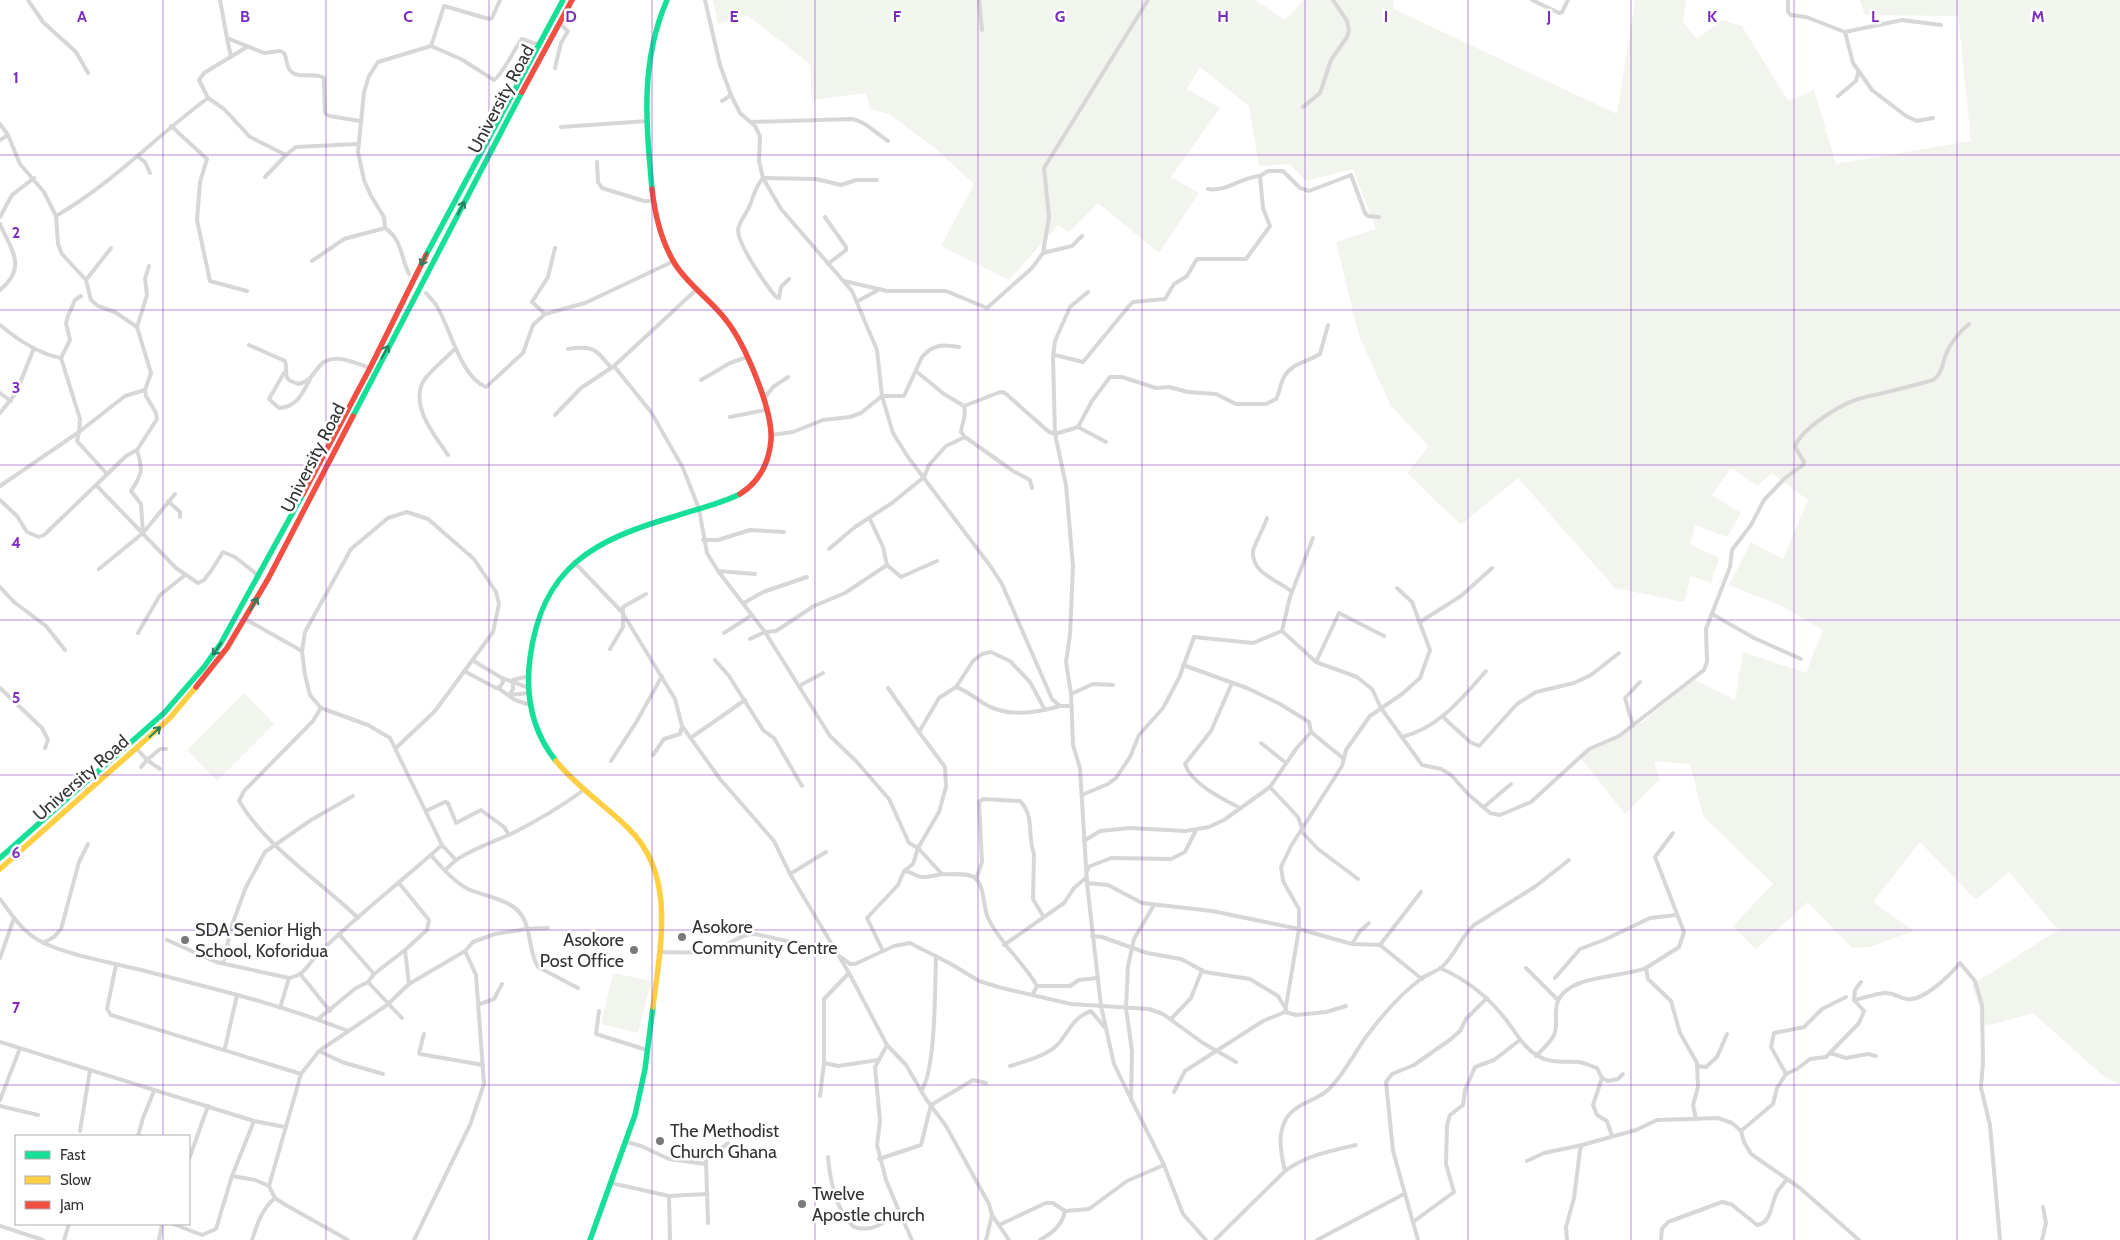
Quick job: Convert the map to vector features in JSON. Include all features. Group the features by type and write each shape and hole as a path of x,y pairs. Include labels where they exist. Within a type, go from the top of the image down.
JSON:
{"main road":[{"name":"University Road","path":"0,858 164,713 204,667 233,623 275,548 348,404 370,368 433,241 563,0"},
{"name":"University Road","path":"0,869 137,749 169,719 209,674 245,619 282,552 572,0"},
{"path":"590,1240 627,1142 639,1098 660,952 663,903 654,862 632,831 550,755 539,734 530,705 530,657 542,610 552,591 574,562 590,549 614,536 739,496 758,480 765,469 771,435 763,400 747,357 729,324 697,290 674,261 658,228 652,201 648,121 648,62 654,32 667,0"},
{"path":"275,548 282,552"}],"street":[{"path":"28,0 43,22 76,52 88,73"},
{"path":"220,0 231,57"},
{"path":"431,46 444,6 489,19 492,18 500,0"},
{"path":"705,0 720,65 731,95 740,113 751,122 760,136 759,161 763,178 781,209 844,281 858,301 877,350 882,396 892,432 1002,584 1046,688 1052,699 1060,706"},
{"path":"979,0 982,30"},
{"path":"844,281 856,282 880,289 946,291 987,308 1032,268 1043,253 1048,217 1044,168 1148,0"},
{"path":"1304,108 1320,94 1331,60 1347,37 1349,30 1347,21 1333,0"},
{"path":"1532,0 1559,13 1562,12 1568,0"},
{"path":"1788,0 1787,8 1792,15 1806,17 1845,32 1902,20 1941,25"},
{"path":"554,68 561,43 568,31 559,23"},
{"path":"1845,32 1853,63 1858,73 1872,90 1906,116 1917,121 1933,118"},
{"path":"227,38 247,47 256,48 264,53 280,51 284,53 292,72 307,76 320,75 324,78 326,85 325,113 329,116 360,121"},
{"path":"409,274 403,263 403,251 385,228 384,217 370,196 362,171 358,144 367,84 378,62 431,46 461,59 494,80 522,39 539,44"},
{"path":"247,47 204,73 199,80 208,98 224,109 250,137 286,155"},
{"path":"1838,96 1856,81 1858,73"},
{"path":"722,102 731,95"},
{"path":"56,216 97,191 171,126 208,98"},
{"path":"751,122 861,120 868,128 888,141"},
{"path":"561,127 648,121"},
{"path":"0,124 8,135 20,164 34,178 44,192 56,216 58,244 62,254 86,280 88,294 98,306 115,312 137,327"},
{"path":"171,126 207,160 200,182 197,220 210,281 247,291"},
{"path":"0,140 8,135"},
{"path":"265,177 296,147 358,144"},
{"path":"136,156 145,162 150,173"},
{"path":"597,162 599,186 617,194 652,201"},
{"path":"1208,189 1219,191 1248,176 1260,176 1268,171 1282,171 1290,175 1300,188 1309,191 1351,175 1365,213 1379,217"},
{"path":"1053,356 1083,362 1129,306 1134,302 1164,299 1174,284 1187,276 1197,259 1246,259 1270,226 1263,208 1260,176"},
{"path":"0,218 12,195 34,178"},
{"path":"789,279 781,287 779,298 776,297 762,279 742,243 738,229 750,205 756,186 763,178 816,179 841,184 856,180 877,180"},
{"path":"825,217 846,247 846,250 828,264"},
{"path":"0,224 12,246 16,261 14,274 10,282 0,290"},
{"path":"312,261 344,239 385,228"},
{"path":"1043,253 1072,246 1082,236"},
{"path":"86,280 111,248"},
{"path":"545,314 532,302 548,277 555,248"},
{"path":"426,293 436,305 455,350 478,383 486,386 523,353 533,325 545,314 585,303 674,261"},
{"path":"0,500 17,516 26,532 39,537 44,535 106,474 126,456 137,450 157,419 145,390 151,372 137,327 146,295 145,279 149,266"},
{"path":"858,301 880,289"},
{"path":"555,415 581,388 613,367 697,290"},
{"path":"1088,292 1070,308 1055,341 1053,356 1055,434 1066,485 1072,543 1070,635 1066,662 1072,706 1072,745 1080,768 1087,883 1097,978 1101,1006 1114,1064 1164,1165 1183,1214 1206,1240"},
{"path":"81,296 75,300 68,316 66,323 70,340 61,358 80,419 77,441 106,474"},
{"path":"1282,631 1316,662 1357,676 1372,689 1382,708 1422,765 1441,769 1452,775 1468,794 1490,813 1500,815 1531,802 1589,749 1618,736 1633,726 1704,670 1707,662 1706,629 1730,567 1732,550 1751,525 1764,500 1785,478 1803,465 1804,462 1795,447 1800,435 1837,410 1862,398 1874,397 1933,380 1940,374 1946,354 1954,338 1969,324"},
{"path":"0,325 34,348 61,358"},
{"path":"964,406 1000,392 1006,393 1049,432 1055,434 1078,427 1092,401 1110,377 1122,377 1156,388 1169,387 1194,393 1216,394 1236,404 1266,404 1276,399 1284,376 1290,369 1298,363 1320,354 1328,325"},
{"path":"249,345 285,361 285,372 288,380 299,384 311,377"},
{"path":"771,435 793,432 824,420 850,417 861,413 882,396 904,396 922,357 931,348 945,345 959,347"},
{"path":"568,349 584,346 594,349 613,367 651,412 683,468 699,509 703,540 707,553 718,571 765,632 830,736 884,792 909,843 918,848 942,874"},
{"path":"0,413 12,401 34,348"},
{"path":"448,455 425,419 420,390 425,379 455,350"},
{"path":"701,380 730,363 747,357"},
{"path":"285,372 269,399 279,408 289,408 297,402 311,377 322,362 328,359 340,358 370,368"},
{"path":"916,372 944,394 964,406 966,418 962,423 961,432 965,437 1013,471 1030,480 1032,488"},
{"path":"763,400 772,387 788,377"},
{"path":"0,486 79,432 125,396 145,390"},
{"path":"0,393 12,401"},
{"path":"730,417 765,410"},
{"path":"1078,427 1106,442"},
{"path":"829,549 855,527 870,519 924,477 928,465 946,446 965,437"},
{"path":"137,450 143,464 140,478 131,491 141,504 143,532"},
{"path":"96,485 184,576 198,583 204,580 223,552 236,557 259,576"},
{"path":"99,568 143,532 174,494"},
{"path":"168,501 180,512 180,517"},
{"path":"396,748 420,728 435,711 493,632 499,604 496,592 474,559 428,519 407,512 388,518 351,549 305,632 302,651 310,695 321,708 383,732 390,738 442,845 456,860"},
{"path":"1267,518 1260,540 1253,550 1254,564 1259,571 1292,592"},
{"path":"870,519 883,548 887,565 901,577 937,561"},
{"path":"703,540 718,540 750,530 784,532"},
{"path":"1282,631 1292,592 1313,538"},
{"path":"574,562 622,612 675,699 682,726 692,737 720,778 774,841 790,874 849,973 887,1045 906,1065 921,1091 946,1126 989,1204 992,1215 1009,1240"},
{"path":"750,640 765,632 776,631 814,606 845,593 887,565"},
{"path":"1420,622 1461,596 1492,568"},
{"path":"718,571 755,574"},
{"path":"138,633 160,595 184,576"},
{"path":"744,604 763,592 806,577"},
{"path":"0,587 14,602 46,626 65,650"},
{"path":"1286,1010 1299,929 1299,909 1283,881 1281,867 1342,766 1346,750 1370,716 1420,678 1427,662 1430,650 1412,602 1397,588"},
{"path":"610,649 624,627 622,612 627,603 646,594"},
{"path":"1316,662 1339,613 1384,636"},
{"path":"1712,614 1754,638 1801,659"},
{"path":"724,633 752,615"},
{"path":"245,619 302,651"},
{"path":"1082,795 1108,784 1116,778 1130,757 1139,735 1163,708 1179,678 1194,637 1253,643 1282,631"},
{"path":"919,732 940,698 956,687 973,661 982,654 991,652 1010,661 1026,678 1046,710"},
{"path":"1443,717 1470,742 1479,746 1516,704 1536,692 1574,683 1591,675 1619,653"},
{"path":"472,660 502,678 513,680 529,691"},
{"path":"715,660 730,676 763,730 774,738 802,786"},
{"path":"1183,664 1280,704 1309,722 1311,732 1344,759"},
{"path":"464,670 498,688 515,700 530,705"},
{"path":"1402,737 1418,734 1443,717 1486,671"},
{"path":"799,686 822,673"},
{"path":"513,680 529,676"},
{"path":"611,762 637,722 662,676"},
{"path":"498,688 503,682 502,678"},
{"path":"509,695 513,689 513,680"},
{"path":"1633,726 1625,698 1640,682"},
{"path":"1071,694 1094,684 1113,685"},
{"path":"1232,684 1211,731 1185,764 1186,768 1206,790 1240,808"},
{"path":"956,687 969,692 983,703 999,711 1010,713 1072,706"},
{"path":"0,688 42,728 48,740 45,748"},
{"path":"882,952 867,918 898,885 904,871 913,864 918,848 939,812 946,787 945,767 888,688"},
{"path":"509,695 529,691"},
{"path":"692,737 745,700"},
{"path":"321,708 313,721 244,790 239,801 255,824 276,845 358,918"},
{"path":"653,755 664,739 680,734 682,726"},
{"path":"1084,841 1100,831 1130,828 1196,830 1224,820 1270,787 1286,763 1311,732"},
{"path":"1261,743 1286,763"},
{"path":"137,749 147,760 160,769"},
{"path":"141,767 160,750 166,749"},
{"path":"1484,807 1511,784"},
{"path":"1270,787 1298,817 1302,830 1318,849 1358,879"},
{"path":"445,870 471,850 509,835 561,806 585,789"},
{"path":"223,963 232,925 246,887 265,852 311,820 354,796"},
{"path":"976,879 982,862 979,802 983,799 1020,801 1029,816 1034,854 1033,899 1043,916"},
{"path":"426,811 445,802 448,803 456,822 481,810 504,827 509,835"},
{"path":"1004,945 1064,903 1074,888 1087,877 1088,867 1111,858 1171,859 1185,852 1196,830"},
{"path":"1536,1056 1554,1035 1558,1000 1569,988 1578,984 1628,974 1646,968 1679,947 1684,932 1655,857 1674,833"},
{"path":"43,943 54,937 61,929 79,862 88,844"},
{"path":"167,940 223,963 289,978 301,975 315,957 339,934 442,845"},
{"path":"790,874 826,852"},
{"path":"431,855 445,870 468,889 516,909 526,922 534,961 538,967 578,988"},
{"path":"1285,1171 1280,1152 1282,1132 1287,1116 1298,1106 1318,1097 1330,1088 1350,1062 1367,1034 1388,1010 1422,979 1440,968 1450,959 1467,931 1536,886 1569,860"},
{"path":"904,871 911,871 917,876 925,878 942,874 969,876 976,879 981,888 986,915 997,937 1021,962 1037,986"},
{"path":"318,1019 356,988 368,982 374,974 405,950 426,930 430,920 399,883"},
{"path":"1087,883 1108,885 1133,900 1154,905 1212,911 1299,929 1352,944 1380,945 1422,979"},
{"path":"1380,945 1421,892"},
{"path":"0,899 28,933 43,943 116,965 236,995 318,1019 348,1031"},
{"path":"1131,1099 1132,1051 1126,1008 1126,987 1135,936 1154,905"},
{"path":"1556,978 1569,959 1580,949 1650,918 1677,914"},
{"path":"0,958 14,918"},
{"path":"1352,944 1360,931 1369,923"},
{"path":"269,1186 301,1074 319,1051 387,1005 409,984 465,951 473,942 483,938 526,929 548,928"},
{"path":"339,934 374,974"},
{"path":"660,952 706,952 719,949 744,934 755,934 835,951 845,961 854,964 894,946 910,943 979,981 1071,1004 1148,1009 1172,1018 1217,1051 1236,1062"},
{"path":"1092,936 1102,937 1132,948 1182,959 1202,970 1250,979 1278,996 1286,1010 1296,1014 1326,1012 1346,1006"},
{"path":"405,950 409,984"},
{"path":"414,1240 470,1125 484,1084 480,1004 476,974 465,951"},
{"path":"921,1091 929,1076 935,1009 936,956"},
{"path":"1854,1000 1883,993 1891,993 1907,1000 1920,998 1941,982 1960,963 1975,981 1982,1005 1983,1062 1981,1088 1990,1125 2000,1240"},
{"path":"116,965 106,1009 109,1013 225,1048 301,1074"},
{"path":"1440,968 1468,983 1486,998 1504,1016 1520,1040 1536,1056 1549,1062 1581,1062 1597,1068 1602,1078 1608,1081 1618,1080 1623,1074"},
{"path":"1526,968 1558,1000"},
{"path":"1646,968 1648,979 1671,1001 1680,1033 1694,1056 1697,1066 1698,1087 1693,1105 1696,1119"},
{"path":"1172,1018 1191,998 1202,970"},
{"path":"820,1096 824,1063 824,999 849,973"},
{"path":"301,975 330,1011"},
{"path":"280,1008 289,978"},
{"path":"1037,986 1070,986 1079,980 1097,978"},
{"path":"368,982 387,1005 402,1018"},
{"path":"1854,1000 1855,990 1861,982"},
{"path":"480,1004 494,998 502,984"},
{"path":"1033,994 1037,986"},
{"path":"225,1048 236,995"},
{"path":"1786,1074 1771,1047 1774,1032 1804,1028 1822,1009 1846,997"},
{"path":"1418,1240 1393,1151 1388,1113 1388,1077 1437,1050 1460,1031 1466,1019 1486,998"},
{"path":"1741,1131 1773,1104 1777,1088 1786,1074 1797,1070 1810,1059 1826,1056 1859,1023 1864,1010 1854,1000"},
{"path":"1174,1092 1185,1071 1263,1021 1286,1010"},
{"path":"598,1011 596,1034 647,1050"},
{"path":"1010,1066 1040,1056 1058,1044 1064,1032 1078,1018 1088,1012 1091,1011 1107,1031"},
{"path":"424,1034 418,1053 483,1065"},
{"path":"1697,1066 1706,1066 1718,1057 1727,1034"},
{"path":"1413,1222 1454,1192 1446,1164 1447,1124 1450,1115 1463,1105 1465,1090 1475,1067 1494,1060 1520,1040"},
{"path":"0,1042 254,1121 286,1127"},
{"path":"887,1045 878,1060 874,1075 880,1121 877,1145 879,1159 912,1240"},
{"path":"0,1100 20,1048"},
{"path":"319,1051 342,1062 383,1074"},
{"path":"1830,1053 1846,1058 1868,1054 1876,1056"},
{"path":"824,1063 838,1066 878,1060"},
{"path":"80,1131 90,1070"},
{"path":"1602,1078 1593,1105 1597,1115 1607,1121 1612,1136"},
{"path":"879,1159 920,1145 931,1105 973,1080 986,1083"},
{"path":"138,1135 154,1091"},
{"path":"0,1106 38,1115"},
{"path":"190,1156 208,1106"},
{"path":"1527,1161 1544,1153 1603,1141 1612,1136 1636,1130 1657,1120 1718,1118 1732,1123 1741,1131 1744,1142 1751,1154 1787,1179 1859,1240"},
{"path":"176,1225 202,1235 213,1231 218,1224 232,1176 254,1121"},
{"path":"627,1142 641,1146 668,1159 706,1164"},
{"path":"708,1223 706,1164 708,1158 728,1143"},
{"path":"1215,1240 1285,1171 1300,1161 1317,1154 1356,1145"},
{"path":"1567,1240 1566,1227 1574,1198 1582,1145"},
{"path":"828,1157 834,1190 844,1216 854,1227 871,1229 885,1222 899,1211"},
{"path":"999,1225 1046,1203 1053,1203 1065,1211 1089,1209 1127,1181 1164,1165"},
{"path":"232,1176 255,1180 269,1186 275,1198 323,1228 348,1240"},
{"path":"1661,1240 1662,1229 1668,1222 1722,1202 1731,1204 1757,1225 1761,1224 1767,1220 1776,1193 1787,1179"},
{"path":"611,1182 669,1196 706,1194"},
{"path":"1317,1240 1404,1194"},
{"path":"669,1196 670,1240"},
{"path":"252,1240 259,1220 268,1204 275,1198"},
{"path":"2042,1207 2046,1223 2042,1240"},
{"path":"1040,1240 1061,1224 1065,1211"},
{"path":"986,1240 992,1215"},
{"path":"64,1240 69,1225"},
{"path":"159,1240 162,1225"},
{"path":"0,1226 43,1240"}],"shaded area":[{"path":"713,0 1255,0 1285,20 1304,0 1393,0 1394,9 1617,114 1635,0 1686,0 1683,22 1697,39 1722,20 1742,26 1788,101 1814,90 1836,164 1971,141 1958,16 1865,15 1860,0 2120,0 2120,1085 2102,1075 2033,1013 1986,1026 1972,985 2058,930 2009,872 1976,900 1920,842 1873,902 1914,931 1869,947 1852,948 1808,902 1756,949 1733,926 1773,884 1703,816 1690,764 1654,761 1660,779 1625,814 1579,756 1644,721 1694,679 1735,700 1743,652 1806,673 1823,630 1782,606 1729,585 1751,542 1783,559 1808,500 1771,473 1758,486 1731,468 1712,495 1741,513 1727,537 1695,525 1690,544 1719,558 1711,583 1691,576 1684,602 1615,588 1518,478 1461,525 1407,473 1429,446 1391,406 1359,336 1336,242 1376,229 1353,169 1306,181 1290,164 1259,166 1249,106 1200,67 1187,89 1220,108 1171,177 1199,193 1159,253 1098,203 1069,232 1058,225 1009,280 941,246 974,184 937,150 889,114 870,109 866,93 812,100 810,64 747,15 718,24"},
{"path":"244,693 274,724 217,781 187,750"},
{"path":"613,973 651,981 638,1033 601,1024"}],"traffic: fast":[{"path":"426,255 563,0"},
{"path":"652,189 647,93 652,46 667,0"},
{"path":"353,416 522,92"},
{"path":"0,858 164,713 204,667 221,643 303,494"},
{"path":"556,761 541,738 532,712 529,672 536,626 546,600 560,579 577,562 597,547 620,535 716,504 740,494"},
{"path":"590,1240 635,1115 645,1069 653,1007"}],"traffic: slow":[{"path":"0,869 169,719 196,687"},
{"path":"556,761 573,779 629,829 644,848 654,868 660,890 662,913 653,1007"}],"traffic: jam":[{"path":"522,92 572,0"},
{"path":"652,189 659,228 670,255 693,286 726,320 749,361 763,395 770,427 770,448 758,478 740,494"},
{"path":"303,494 370,368 426,255"},
{"path":"196,687 227,648 268,579 353,416"}],"place":[{"name":"Asokore Community Centre","path":"682,937"},
{"name":"SDA Senior High School, Koforidua","path":"185,940"},
{"name":"Asokore Post Office","path":"634,950"},
{"name":"The Methodist Church Ghana","path":"660,1141"},
{"name":"Twelve Apostle church","path":"802,1204"}]}
